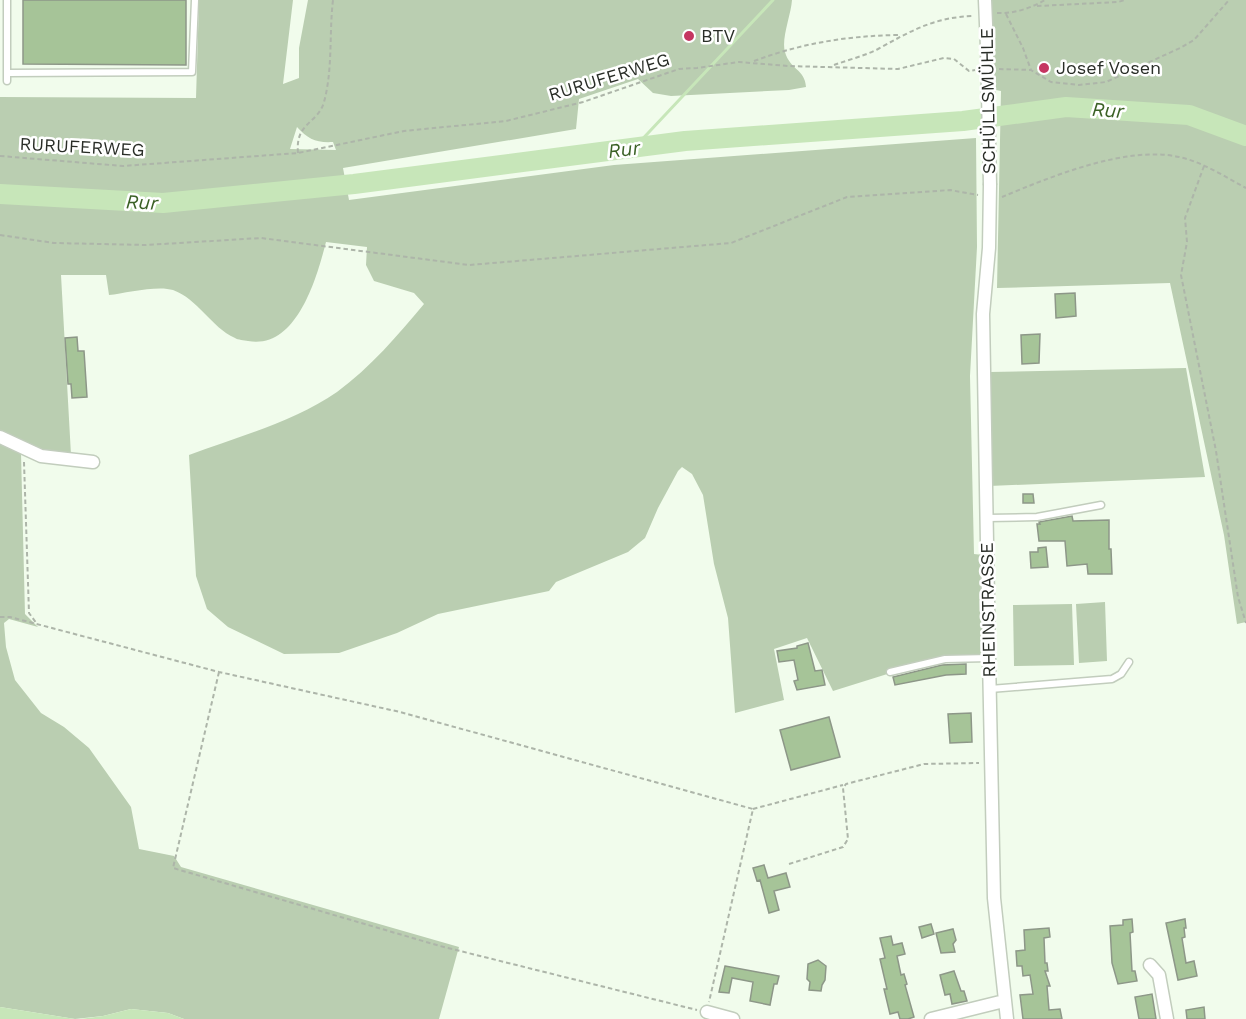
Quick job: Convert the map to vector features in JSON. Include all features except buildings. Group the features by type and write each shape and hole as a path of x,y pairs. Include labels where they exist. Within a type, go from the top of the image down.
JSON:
{"street":[{"name":"SCHÜLLSMÜHLE","path":"985,0 990,201"},
{"name":"RHEINSTRASSE","path":"990,201 989,248 983,314 991,763 994,896 1007,1019"},
{"path":"0,438 41,456 93,462"},
{"path":"1150,965 1159,975 1167,1019"},
{"path":"931,1019 1004,1001"},
{"path":"707,1012 734,1019"}],"lane":[{"path":"7,0 3,18 8,81"},
{"path":"7,73 192,72 195,0"},
{"path":"987,518 1037,517 1101,505"},
{"path":"890,672 945,659 989,658"},
{"path":"990,689 1112,679 1120,674 1129,662"}],"path":[{"path":"298,153 299,135 324,104 333,0"},
{"path":"1034,7 1045,0"},
{"path":"1031,70 1006,14 1034,7 1125,0"},
{"path":"990,70 1031,70 1051,82 1078,85 1106,82 1194,40 1229,0"},
{"path":"831,66 876,50 901,35 953,16 986,15"},
{"path":"753,62 808,44 856,36 901,35"},
{"name":"RURUFERWEG","path":"0,156 123,166 298,153 404,131 506,121 583,102 680,69 753,62 788,66 897,69 945,58 954,59 969,71 980,70"},
{"path":"0,235 54,243 146,245 261,238 469,265 731,243 847,197 950,190 980,195 990,201 1104,161 1146,154 1179,156 1246,188"},
{"path":"1204,166 1185,218 1187,242 1181,275 1216,451 1238,597 1246,623"},
{"path":"24,450 29,613 38,624"},
{"path":"0,617 10,617 38,624 219,672 400,711 753,809 924,764 991,763"},
{"path":"219,672 173,868 440,946 707,1012 753,809"},
{"path":"789,864 843,847 846,844 843,788 846,784"}],"shaded area":[{"path":"199,0 293,0 283,84 299,78 299,48 308,0 792,0 784,47 790,63 803,76 806,87 789,90 671,96 653,93 638,79 579,99 576,129 343,168 349,200 614,165 976,138 977,247 970,376 974,554 983,555 983,655 948,655 833,691 807,638 774,649 784,700 735,713 728,618 714,564 703,495 692,474 682,467 658,508 645,538 628,552 556,582 549,591 438,614 397,633 339,653 284,654 228,627 207,609 196,576 189,455 265,428 320,403 361,372 414,316 424,304 414,293 374,281 366,265 367,247 326,242 317,274 302,308 292,323 280,334 265,341 235,338 226,333 190,300 173,290 150,289 109,295 106,275 61,275 71,455 53,456 0,432 0,97 196,98","holes":["297,127 317,141 333,142 336,150 290,149"]},
{"path":"990,0 1246,0 1246,622 1237,624 1224,535 1170,283 997,288 1001,91 996,90"},
{"path":"1186,368 1205,477 989,486 990,372"},
{"path":"0,443 21,453 25,614 38,627 9,619 4,623 6,647 15,680 41,713 64,727 89,748 131,807 139,849 174,856 181,867 459,947 439,1019 184,1019 168,1013 131,1009 103,1016 75,1019 0,1007"},
{"path":"1105,602 1107,661 1079,663 1076,604"},
{"path":"1072,604 1074,665 1014,666 1013,605"},
{"path":"0,1007 75,1019 0,1019"},
{"path":"131,1009 168,1013 184,1019 80,1019"}],"waterway":[{"path":"634,148 773,0"},
{"name":"Rur","path":"0,194 163,203 354,184 685,141 963,121 1066,107 1189,115 1246,136"}],"place":[{"name":"BTV","path":"689,36"},
{"name":"Josef Vosen","path":"1044,68"}]}
